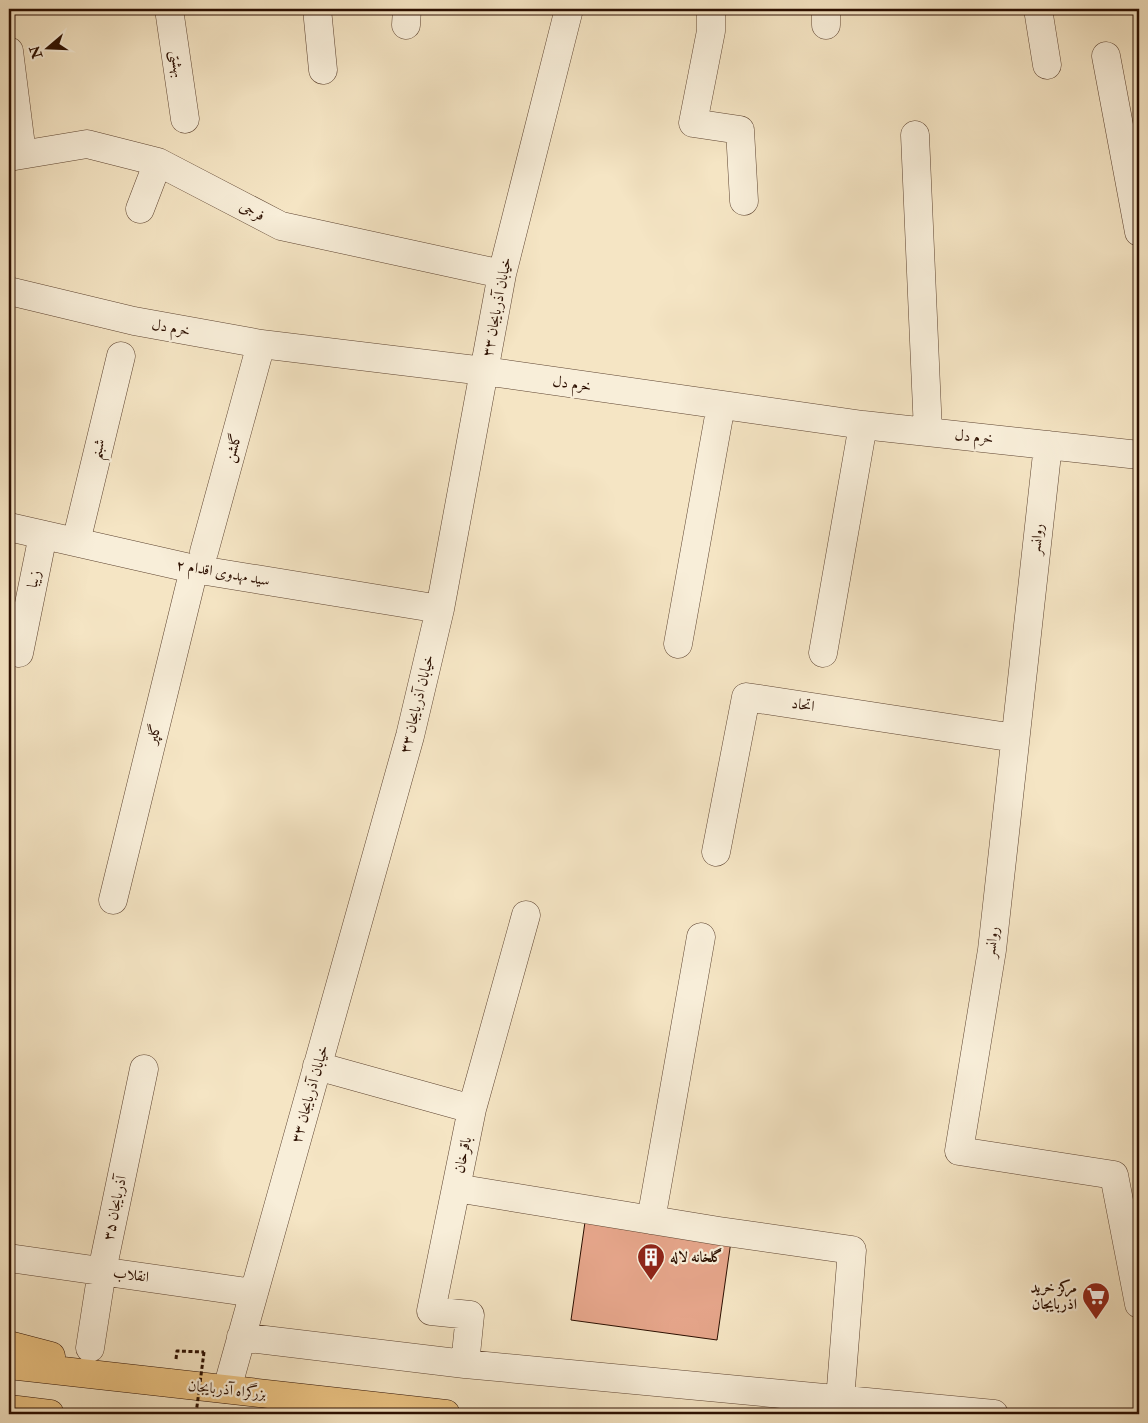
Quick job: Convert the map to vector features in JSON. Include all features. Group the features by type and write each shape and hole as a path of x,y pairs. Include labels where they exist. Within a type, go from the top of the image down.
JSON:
{"highway":[{"path":"9,1345 157,1383"},
{"name":"بزرگراه آذربایجان","path":"9,1365 446,1414"},
{"path":"9,1409 50,1414"}],"street":[{"name":"بهشتی","path":"169,9 185,120"},
{"path":"317,9 323,70"},
{"name":"خیابان آذربایجان ۳۳","path":"227,1389 410,736 440,609 502,274 569,9"},
{"path":"711,9 711,31 693,123 740,130 744,201"},
{"path":"1038,9 1047,65"},
{"path":"9,51 15,156"},
{"path":"1106,56 1139,232"},
{"path":"915,135 928,432"},
{"name":"فرجی","path":"15,156 87,144 158,162 281,226 502,274"},
{"path":"140,209 158,162"},
{"name":"خرم دل","path":"9,291 134,321 261,344 484,371 863,425 1139,455"},
{"name":"گلشن","path":"199,560 261,344"},
{"name":"شبنم","path":"76,542 121,356"},
{"path":"678,644 720,405"},
{"path":"823,653 863,425"},
{"name":"روانسر","path":"1048,445 992,950 959,1150 1114,1175 1139,1304"},
{"name":"سید مهدوی اقدام ۲","path":"9,527 76,542 199,560 440,609"},
{"name":"زیبا","path":"19,653 43,535"},
{"name":"گلپر","path":"113,900 199,560"},
{"name":"اتحاد","path":"716,852 746,696 1015,738"},
{"name":"باقرخان","path":"465,1364 470,1315 431,1311 472,1109 526,915"},
{"path":"651,1220 701,937"},
{"path":"318,1066 472,1109"},
{"name":"آذربایجان ۳۵","path":"90,1348 102,1271 144,1069"},
{"path":"456,1188 852,1250 840,1400"},
{"name":"انقلاب","path":"9,1258 254,1293"},
{"path":"241,1337 465,1364 994,1414"}],"path":[{"path":"177,1351 204,1352 196,1414"}],"building":[{"name":"گلخانه لاله","path":"585,1222 731,1241 717,1340 571,1320"}],"place":[{"name":"گلخانه لاله","path":"651,1281"},
{"name":"مرکز خرید اذربایجان","path":"1096,1320"}]}
